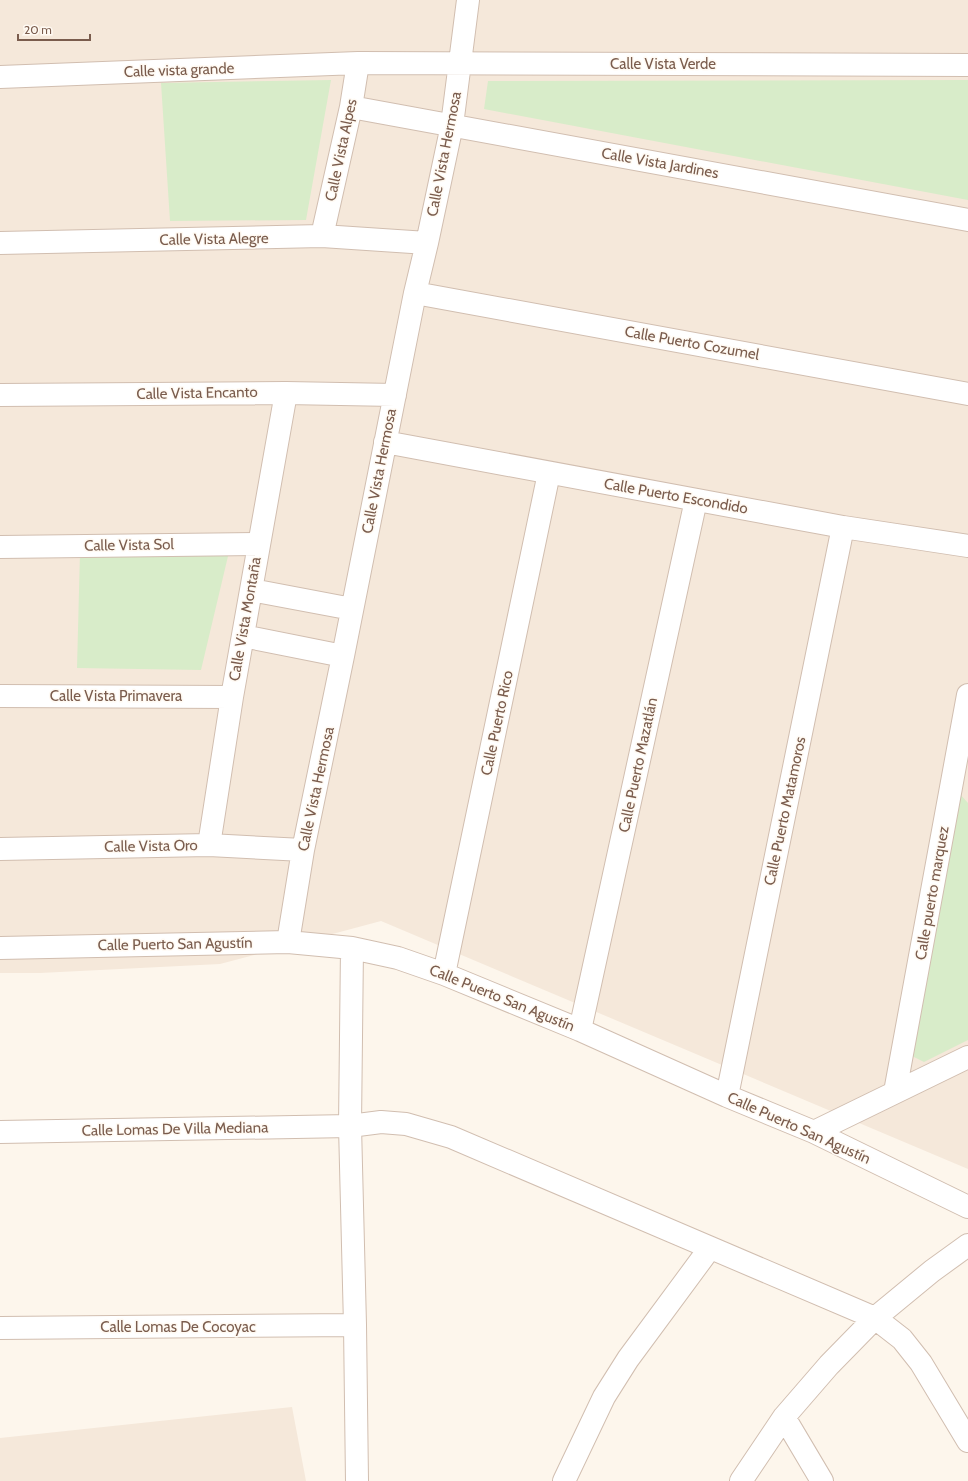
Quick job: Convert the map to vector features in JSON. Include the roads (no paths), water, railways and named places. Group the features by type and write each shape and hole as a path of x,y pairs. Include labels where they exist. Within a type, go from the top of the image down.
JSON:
{"street":[{"name":"Calle Vista Hermosa","path":"288,942 303,850 415,293 452,125 468,0"},
{"name":"Calle Vista Verde","path":"358,63 968,65"},
{"name":"Calle vista grande","path":"0,77 358,63"},
{"name":"Calle Vista Alpes","path":"322,236 351,107 358,63"},
{"name":"Calle Vista Jardines","path":"351,107 968,220"},
{"name":"Calle Vista Alegre","path":"0,243 322,236 427,243"},
{"name":"Calle Puerto Cozumel","path":"415,293 968,394"},
{"name":"Calle Vista Encanto","path":"0,395 286,393 395,395"},
{"name":"Calle Vista Montaña","path":"209,846 258,544 286,393"},
{"name":"Calle Puerto Escondido","path":"385,442 843,527 968,546"},
{"name":"Calle Puerto Rico","path":"444,974 549,473"},
{"name":"Calle Puerto Mazatlán","path":"580,1030 696,500"},
{"name":"Calle Puerto Matamoros","path":"727,1096 843,527"},
{"name":"Calle Vista Sol","path":"0,547 258,544"},
{"path":"251,590 352,609"},
{"path":"243,636 343,656"},
{"name":"Calle puerto marquez","path":"895,1092 968,695"},
{"name":"Calle Vista Primavera","path":"0,696 232,697"},
{"name":"Calle Vista Oro","path":"0,849 209,846 303,850"},
{"name":"Calle Puerto San Agustín","path":"0,948 288,942 352,948 398,958 444,974 580,1030 727,1096 814,1132 968,1207"},
{"path":"352,948 350,1126 357,1481"},
{"path":"814,1132 968,1057"},
{"name":"Calle Lomas De Villa Mediana","path":"0,1132 350,1126 381,1122 406,1124 451,1137 875,1318 902,1339 922,1363 968,1441"},
{"path":"741,1481 784,1417 829,1365 875,1318 932,1271 968,1245"},
{"path":"564,1481 604,1397 628,1359 710,1248"},
{"name":"Calle Lomas De Cocoyac","path":"0,1328 355,1325"},
{"path":"784,1417 822,1481"}]}
